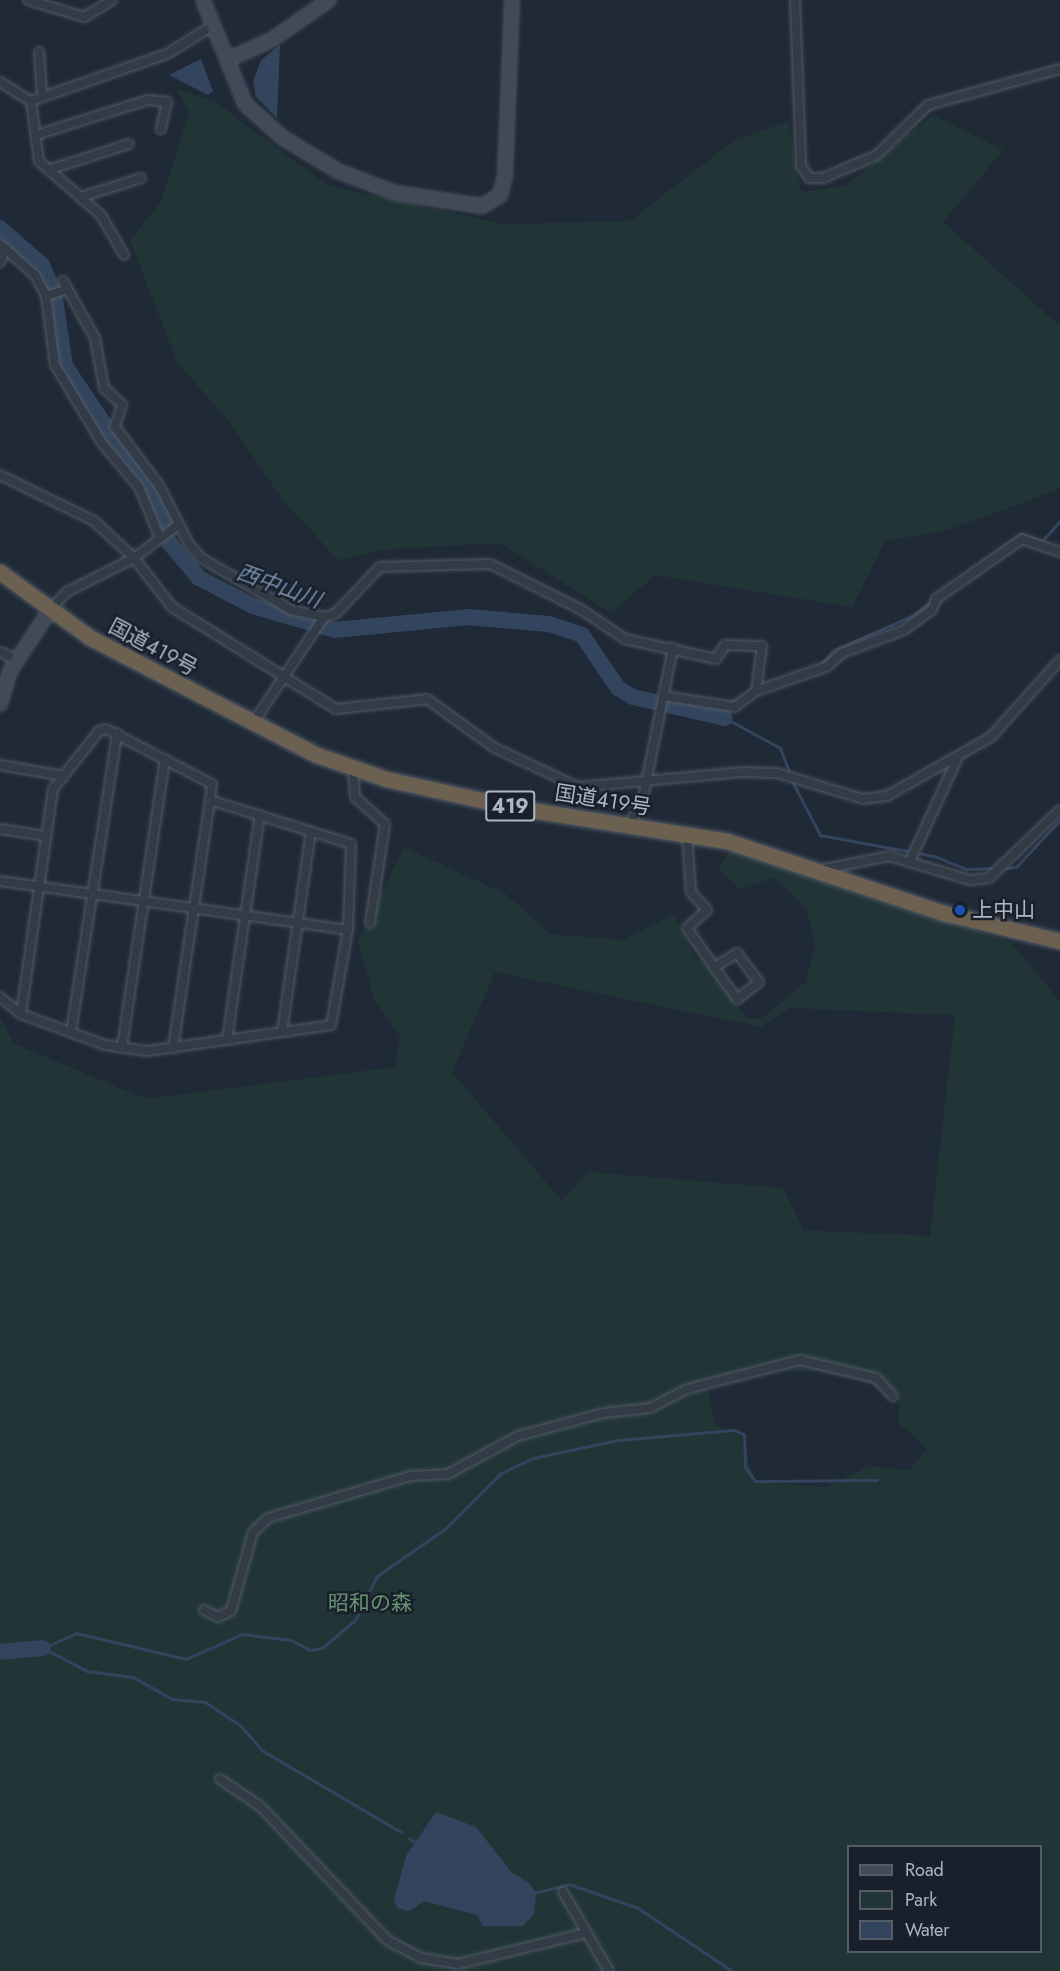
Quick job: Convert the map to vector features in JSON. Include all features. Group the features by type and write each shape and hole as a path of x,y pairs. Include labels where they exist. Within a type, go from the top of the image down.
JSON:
{"highway":[{"name":"国道419号","path":"0,572 50,610 253,723 353,766 469,798 687,834 824,869 954,916 1060,941"}],"street":[{"path":"28,0 84,18 112,0"},
{"path":"202,0 252,115 338,171 394,193 482,206 500,195 505,176 512,0"},
{"path":"229,59 273,39 329,0"},
{"path":"795,0 801,165 809,178 841,172 877,155 928,105 1060,69"},
{"path":"31,101 42,93 129,69 212,26"},
{"path":"39,52 42,93"},
{"path":"0,82 31,101"},
{"path":"36,135 148,100 167,102 161,129"},
{"path":"31,101 39,161 114,229 124,255"},
{"path":"48,170 129,144"},
{"path":"81,197 141,178"},
{"path":"0,262 3,246"},
{"path":"3,246 35,275 47,296 55,365 102,443 139,487 162,537"},
{"path":"47,296 64,287 95,338 104,388 122,405 115,427 160,487 178,525 194,550 224,573 291,610 323,619"},
{"path":"0,476 72,507 134,558 172,607 244,648 281,678 350,711 412,697 427,699 495,748 578,788 645,783 708,774 777,773 870,799 899,792 991,737 1060,660"},
{"path":"0,704 17,660 50,610 68,592 134,558 178,525"},
{"path":"663,698 735,707 756,691 828,666 842,653 904,630 932,610 936,599 1022,539 1060,552"},
{"path":"253,723 281,678 316,633 323,619 348,604 373,569 469,561 505,569 625,639 716,659 725,645 762,646 756,691"},
{"path":"630,825 645,783 673,648"},
{"path":"0,652 17,660"},
{"path":"21,1014 53,789 99,731 117,734 212,783 173,1048"},
{"path":"71,1032 117,734"},
{"path":"911,859 958,757"},
{"path":"122,1047 165,759"},
{"path":"0,765 64,776"},
{"path":"353,766 358,802 385,824 370,923"},
{"path":"0,997 21,1014 122,1047 173,1048 331,1025 348,930 351,844 210,800"},
{"path":"824,869 865,858 911,859 970,880 995,876 1060,810"},
{"path":"228,1040 260,815"},
{"path":"0,829 46,836"},
{"path":"282,1032 311,831"},
{"path":"687,834 691,892 707,910 687,928 736,999 759,982 737,953 714,967"},
{"path":"0,880 348,930"},
{"path":"204,1610 218,1617 231,1611 253,1532 268,1518 411,1476 448,1474 518,1436 604,1413 650,1408 687,1389 800,1360 876,1378 893,1396"},
{"path":"220,1779 261,1807 387,1940 421,1958 458,1964 586,1933"},
{"path":"563,1892 609,1971"}],"green space":[{"path":"177,89 215,102 329,186 504,224 630,221 732,142 788,121 801,192 845,186 933,115 1003,150 943,222 1060,326 1060,489 948,530 885,541 852,607 655,575 611,613 501,543 389,549 338,560 282,499 231,424 177,362 130,240 161,201 173,165 189,112"},
{"name":"昭和の森","path":"734,846 1012,943 1060,1002 1060,1971 0,1971 0,1018 15,1044 146,1099 395,1067 400,1036 374,999 358,941 404,847 506,894 550,934 623,940 674,914 695,958 707,964 747,1019 761,1019 806,982 815,946 807,909 774,877 741,890 718,868","holes":["495,972 761,1027 789,1008 955,1015 930,1236 804,1230 783,1188 588,1172 562,1201 452,1072","762,1371 816,1371 899,1391 899,1424 927,1448 909,1470 869,1466 825,1487 754,1481 743,1436 715,1425 708,1388"]}],"water":[{"path":"280,45 277,118 256,97 253,81 261,60"},
{"path":"201,59 213,91 208,95 169,75"},
{"path":"436,1812 476,1827 512,1873 528,1882 536,1893 534,1914 523,1926 483,1926 477,1915 424,1901 409,1911 397,1908 394,1900 406,1856"}],"waterway":[{"name":"西中山川","path":"0,228 42,265 54,292 65,366 159,506 168,526 167,540 199,578 253,606 335,630 468,617 549,624 582,635 618,688 633,697 725,718"},
{"path":"820,665 834,650 912,616 1021,534 1042,541 1060,521"},
{"path":"766,684 730,703 725,718 780,748 790,774"},
{"path":"792,781 820,835 934,856 966,869 995,868"},
{"path":"1005,868 1016,867 1060,820"},
{"path":"43,1648 76,1633 186,1659 242,1634 291,1640 310,1650 322,1648 355,1620 377,1576 446,1528 501,1473 533,1458 618,1440 734,1430 744,1434 745,1467 755,1481 877,1480"},
{"path":"43,1648 87,1671 133,1677 172,1699 205,1702 241,1726 263,1751 401,1832"},
{"path":"0,1652 43,1648"},
{"path":"409,1838 417,1844"},
{"path":"534,1893 569,1884 638,1908 732,1971"}],"place":[{"name":"上中山","path":"960,910"}]}
